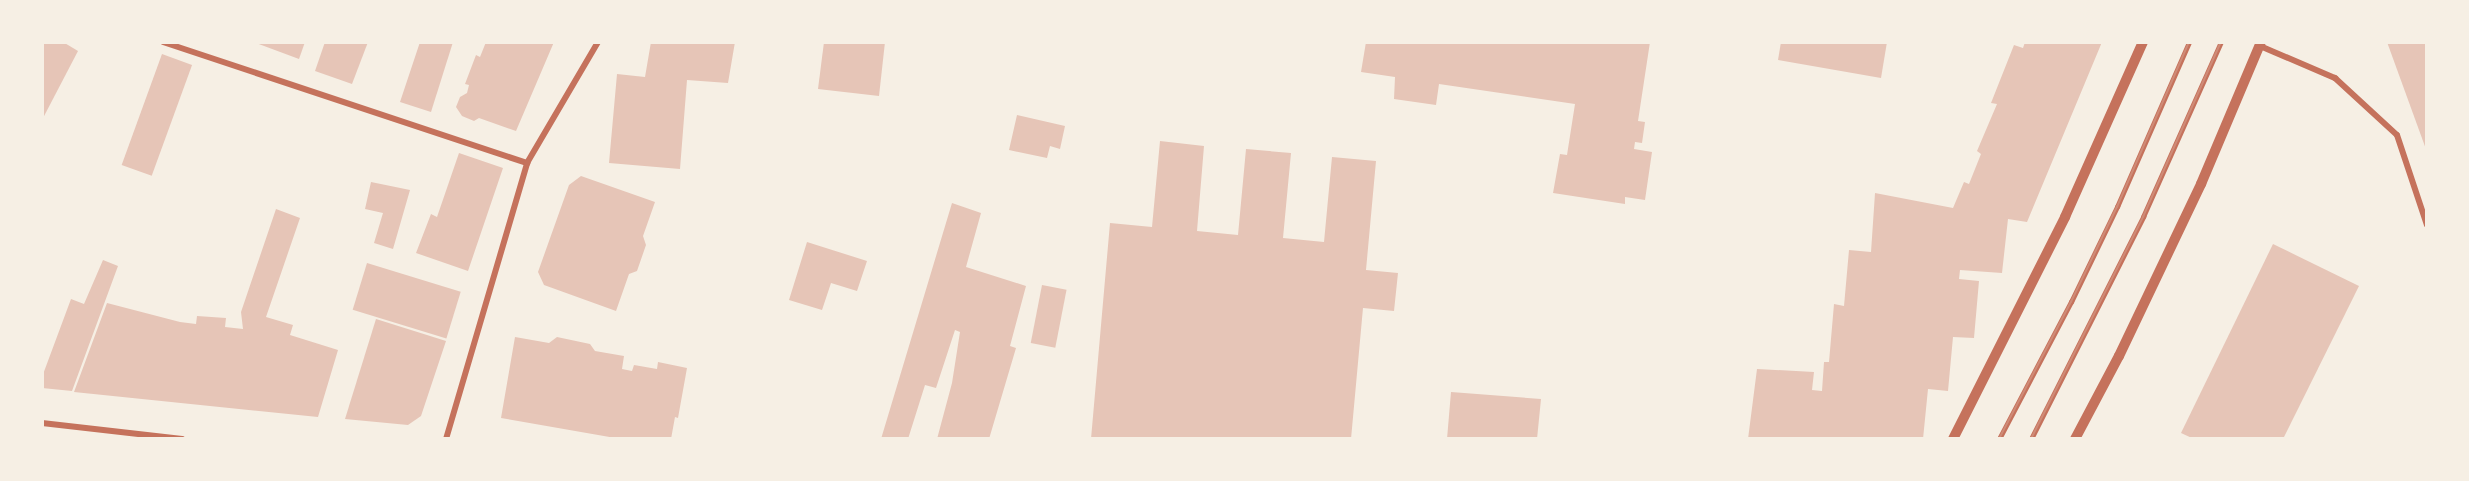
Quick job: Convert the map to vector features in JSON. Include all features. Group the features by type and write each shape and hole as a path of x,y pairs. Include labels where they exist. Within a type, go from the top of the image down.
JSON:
{"street":[{"path":"163,42 527,163"},
{"path":"446,439 527,163 598,42"},
{"path":"1953,439 2060,228 2144,42"},
{"path":"2074,439 2183,223 2260,44 2335,78 2397,135 2427,225"},
{"path":"42,423 182,439"}],"lane":[{"path":"1999,439 2107,228 2189,42"},
{"path":"2031,439 2143,217 2221,42"}],"building":[{"path":"42,42 63,42 78,51 42,120"},
{"path":"253,42 305,42 299,59"},
{"path":"325,42 368,42 352,84 315,71"},
{"path":"420,42 453,42 431,112 400,102"},
{"path":"486,42 554,42 516,131 479,118 474,121 462,116 456,107 460,97 467,93 469,85 465,84 476,55 480,57"},
{"path":"651,42 735,42 728,83 687,80 680,169 609,163 617,74 645,77"},
{"path":"824,42 885,42 879,96 818,89"},
{"path":"1366,42 1650,42 1638,121 1645,122 1642,143 1635,142 1634,149 1652,152 1645,200 1625,197 1625,204 1553,193 1560,154 1567,155 1575,104 1439,84 1436,105 1394,99 1395,77 1361,72"},
{"path":"1781,42 1887,42 1881,78 1778,60"},
{"path":"2025,42 2102,42 2027,222 2008,219 2002,273 1960,270 1959,279 1979,281 1974,338 1953,337 1948,391 1928,389 1923,439 1748,439 1757,369 1814,372 1812,390 1822,391 1824,362 1829,362 1834,304 1844,306 1849,250 1871,252 1875,193 1953,208 1964,182 1969,184 1981,154 1977,151 1997,104 1991,103 2014,45 2023,48"},
{"path":"2387,42 2427,42 2427,152"},
{"path":"162,54 192,65 152,176 122,165"},
{"path":"1017,115 1065,126 1060,149 1050,146 1047,158 1009,150"},
{"path":"1160,141 1204,146 1197,231 1238,235 1246,149 1291,153 1283,238 1324,242 1332,157 1376,161 1366,270 1398,273 1394,311 1363,308 1351,439 1091,439 1110,223 1152,227"},
{"path":"459,153 503,168 468,271 416,253 431,214 437,217"},
{"path":"581,176 655,202 643,236 646,245 637,271 629,274 616,311 544,285 538,272 569,185"},
{"path":"371,182 410,190 393,249 374,243 383,213 365,209"},
{"path":"952,203 981,213 966,267 1026,286 1010,346 1016,348 989,439 937,439 952,383 960,332 955,330 936,388 925,385 908,439 881,439"},
{"path":"276,209 300,218 266,317 293,325 290,335 338,350 318,417 74,392 107,303 180,322 196,324 197,316 226,318 225,327 243,329 241,312"},
{"path":"807,242 867,261 857,291 831,283 822,310 789,300"},
{"path":"2273,244 2359,286 2283,439 2194,439 2181,433"},
{"path":"103,260 118,266 72,391 42,388 42,377 71,299 84,304"},
{"path":"367,263 461,292 446,339 353,310"},
{"path":"1042,285 1067,290 1055,348 1031,343"},
{"path":"376,319 446,341 421,416 408,425 345,419"},
{"path":"515,337 549,343 557,337 590,344 595,351 624,356 622,369 632,371 634,365 657,369 658,362 687,368 678,418 675,417 671,439 621,439 501,418"},
{"path":"1451,392 1541,399 1537,439 1447,439"}],"tram line":[{"path":"1999,439 2071,302 2117,207 2189,42"},
{"path":"2031,439 2143,217 2221,42"}]}
